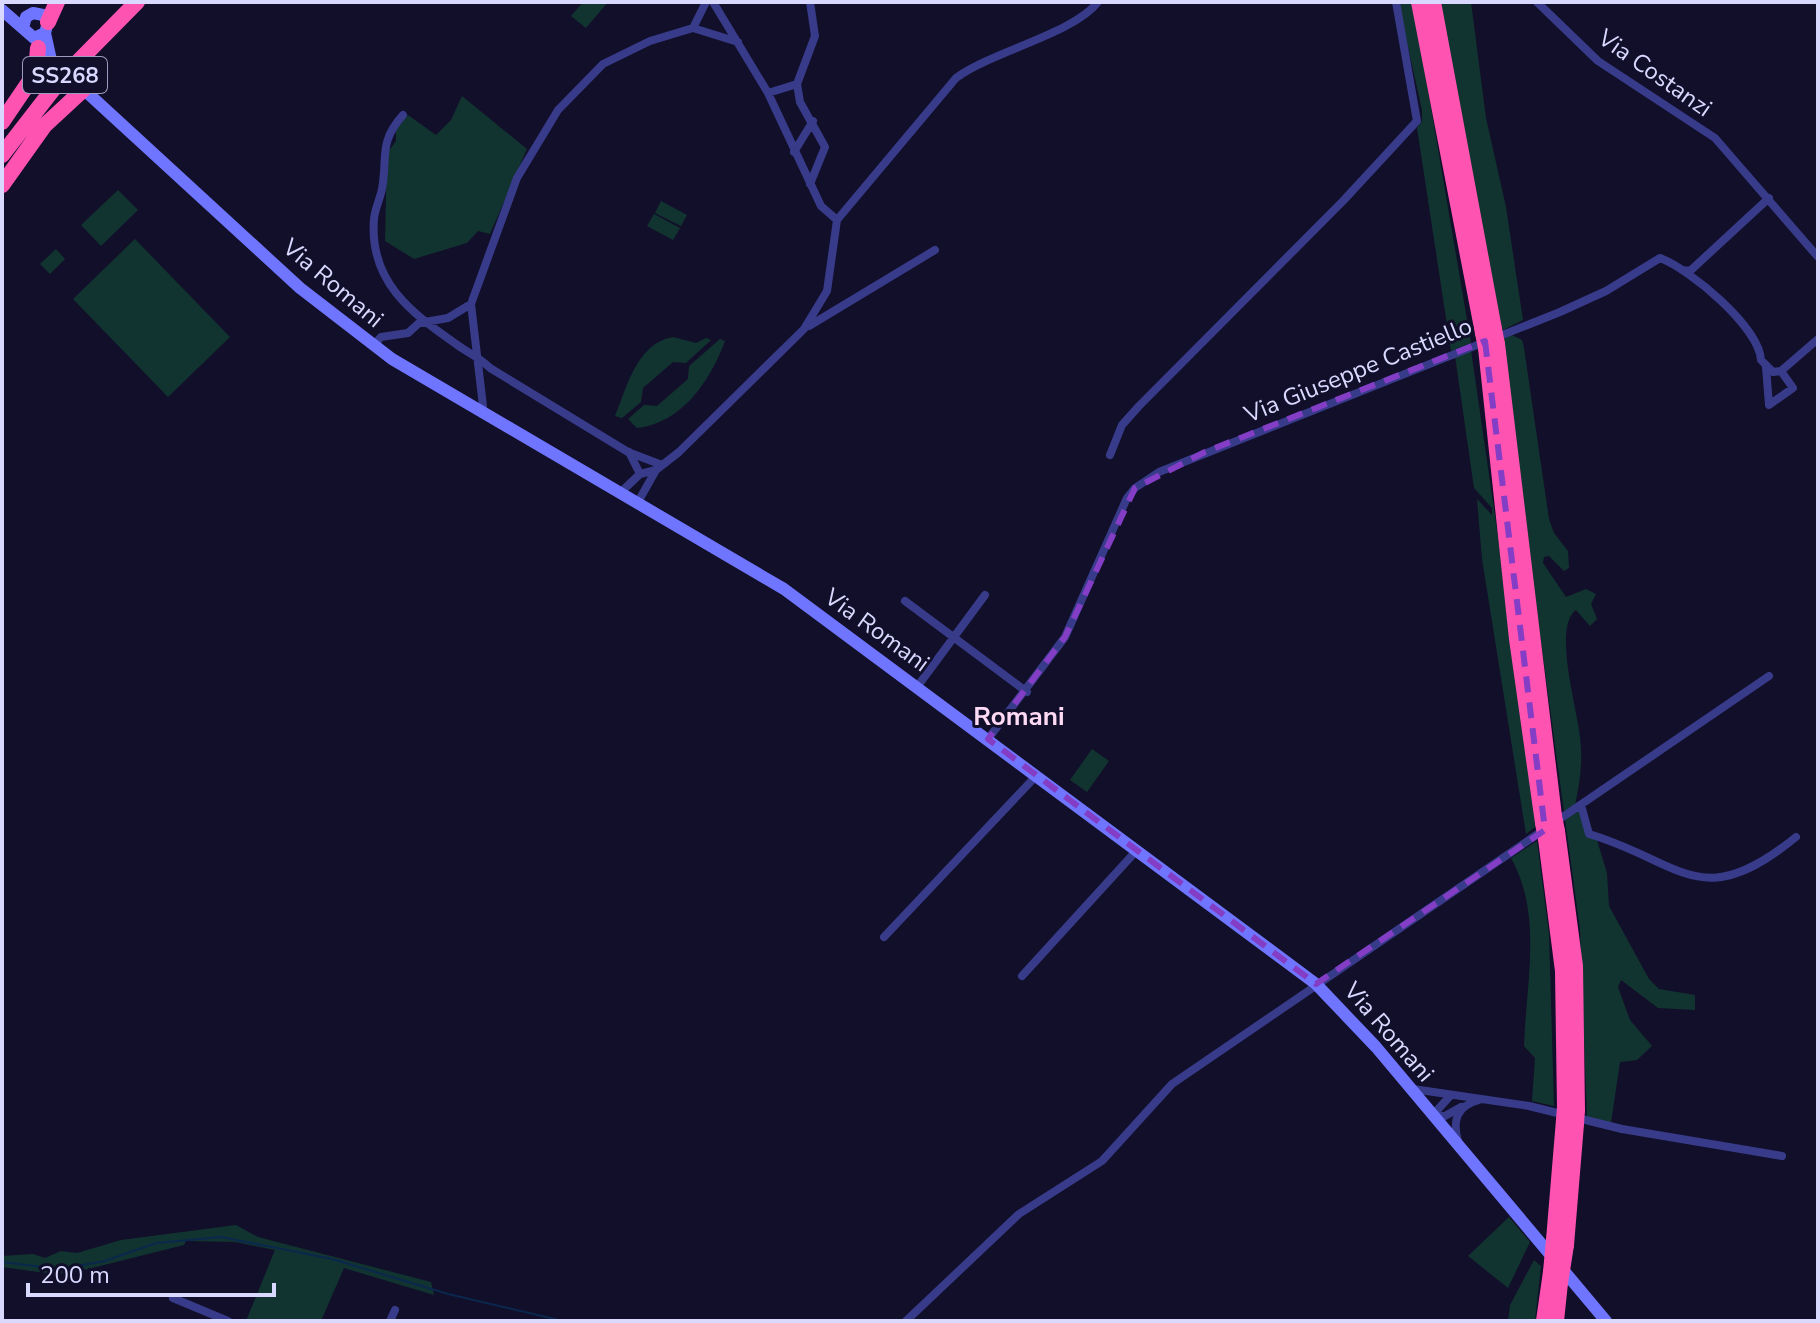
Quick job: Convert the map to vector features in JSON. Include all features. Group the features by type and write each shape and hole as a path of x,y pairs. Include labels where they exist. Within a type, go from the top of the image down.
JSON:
{"highway":[{"path":"36,28 55,2"},
{"name":"SS268","path":"2,155 61,79 137,2"},
{"path":"1419,2 1490,339"},
{"path":"1433,2 1490,339 1550,827 1575,966 1570,1115 1560,1243 1548,1319"},
{"name":"SS268","path":"2,122 36,72 36,28"},
{"name":"SS268","path":"2,185 44,126 79,85"}],"street":[{"path":"693,28 706,2"},
{"path":"713,2 768,93 821,206 837,220"},
{"path":"810,2 815,36 797,84 800,102 825,147 810,184"},
{"path":"804,329 827,291 837,220 956,78 976,64 1081,18 1098,2"},
{"path":"1110,455 1122,425 1139,406 1343,201 1417,121 1396,2"},
{"name":"Via Costanzi","path":"1537,2 1598,61 1715,138 1818,257"},
{"name":"Via Romani","path":"2,10 36,28 54,62 300,288 373,346 784,589 1316,984 1410,1088 1606,1321"},
{"path":"481,411 483,406 471,304 517,178 558,110 611,58 693,28 738,42"},
{"path":"768,93 797,84"},
{"path":"403,115 385,140 374,243 380,267 393,293 427,322 475,353 490,368 659,468"},
{"path":"794,152 813,121"},
{"path":"1682,270 1690,271 1769,198"},
{"path":"638,502 659,468 804,329 935,250"},
{"name":"Via Giuseppe Castiello","path":"988,739 1027,692 1065,637 1127,498 1135,488 1159,472 1560,312 1606,291 1660,258 1682,270"},
{"path":"1682,270 1732,312 1760,349 1761,360 1773,372 1781,371 1818,339"},
{"path":"373,346 381,337 401,335 427,322 455,315 471,304"},
{"path":"1766,367 1769,405 1793,388 1781,371"},
{"path":"628,452 640,474"},
{"path":"621,492 640,474 659,468"},
{"path":"917,687 985,595"},
{"path":"905,601 1027,692"},
{"path":"906,1321 1019,1214 1094,1166 1172,1084 1769,676"},
{"path":"884,937 1037,775"},
{"path":"1581,805 1589,834 1620,843 1634,854 1686,876 1706,879 1745,870 1768,859 1796,837"},
{"path":"1022,976 1137,850"},
{"path":"1410,1088 1540,1108 1648,1134 1782,1156"},
{"path":"1432,1116 1452,1095"},
{"path":"1432,1116 1445,1116 1483,1099"},
{"path":"1462,1106 1455,1125 1464,1153"},
{"path":"173,1298 228,1321"},
{"path":"390,1321 395,1310"}],"highlighted area":[{"path":"1485,341 1545,830 1316,984 988,739 1065,637 1135,488 1205,452"}],"green space":[{"path":"583,2 608,2 586,28 571,16"},
{"path":"1398,2 1413,2 1471,343 1451,351 1417,128 1422,121 1422,110"},
{"path":"1440,2 1471,2 1486,118 1506,207 1523,320 1499,332"},
{"path":"462,96 527,149 490,234 478,231 467,243 414,259 385,241 387,153 396,141 396,129 408,115 436,135 451,120"},
{"path":"118,190 138,210 101,246 81,225"},
{"path":"661,201 687,215 681,226 655,213"},
{"path":"654,214 680,228 673,240 647,226"},
{"path":"135,239 230,337 168,397 73,299"},
{"path":"56,249 65,259 50,274 40,264"},
{"path":"1512,335 1522,340 1524,348 1549,519 1554,533 1568,551 1569,568 1564,571 1549,556 1544,557 1543,563 1566,597 1586,589 1596,594 1591,604 1597,619 1590,626 1576,610 1569,619 1566,633 1568,670 1581,755 1575,805 1564,812 1500,337"},
{"path":"673,337 696,343 706,338 711,340 686,363 673,362 643,388 641,402 622,418 615,416 642,357 650,348"},
{"path":"720,339 725,341 711,371 681,409 668,418 637,428 628,419 644,405 657,406 688,379 689,366"},
{"path":"1471,350 1530,759 1535,827 1526,834 1482,559 1477,499 1492,515 1492,508 1474,488 1455,356"},
{"path":"1092,749 1109,761 1087,792 1070,780"},
{"path":"1580,810 1586,836 1597,840 1607,873 1609,906 1649,979 1659,989 1695,995 1695,1010 1658,1008 1621,980 1618,987 1630,1020 1652,1046 1637,1060 1620,1062 1611,1123 1587,1117 1580,929 1565,819"},
{"path":"1537,841 1549,934 1554,1106 1532,1101 1535,1058 1524,1046 1530,926 1521,880 1511,858"},
{"path":"1509,1217 1530,1242 1508,1288 1468,1256"},
{"path":"236,1225 258,1237 431,1282 434,1295 344,1268 321,1321 246,1321 275,1250 235,1242 186,1241 184,1245 76,1272 53,1274 2,1267 2,1256 33,1254 45,1258 61,1251 77,1253 121,1240"},
{"path":"1534,1260 1541,1266 1535,1321 1508,1321 1510,1305"}],"waterway":[{"path":"2,1262 60,1269 105,1261 156,1243 221,1237 332,1259 448,1294 563,1321"}],"district":[{"name":"Romani","path":"1019,716"}]}
